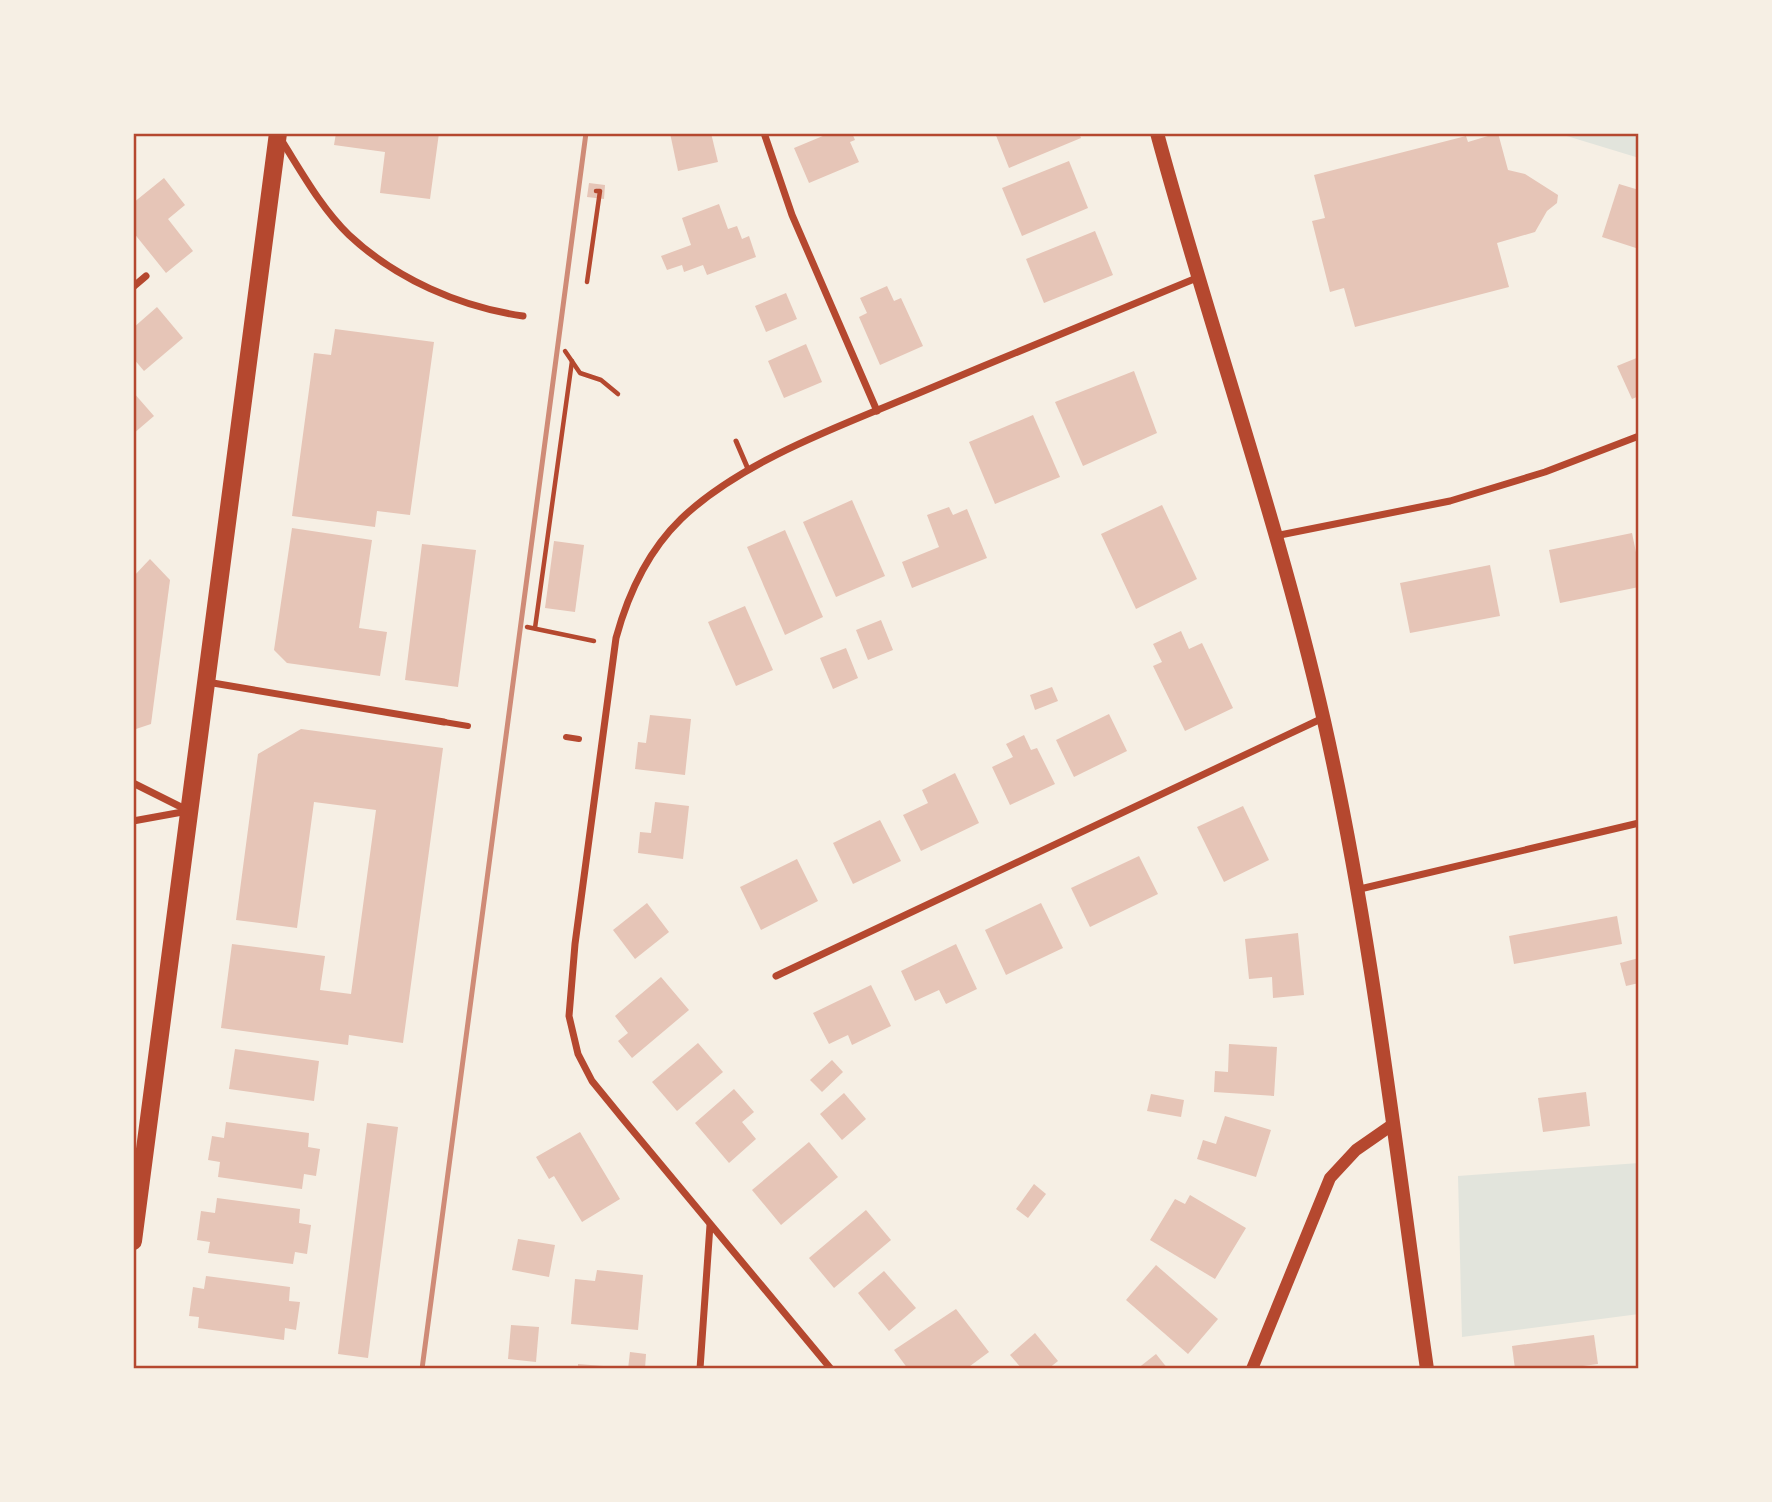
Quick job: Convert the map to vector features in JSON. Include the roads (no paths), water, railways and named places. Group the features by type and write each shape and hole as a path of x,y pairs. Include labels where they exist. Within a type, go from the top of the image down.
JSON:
{"main road":[{"path":"1157,133 1275,537 1323,719 1360,889 1427,1369"},
{"path":"133,1241 278,134"}],"street":[{"path":"764,133 792,215 877,411"},
{"path":"278,134 327,209 370,252 405,276 474,307 523,316"},
{"path":"133,287 146,276"},
{"path":"831,1369 592,1080 578,1054 569,1016 575,944 616,638 639,575 664,536 697,504 748,469 877,411 1199,277"},
{"path":"1275,537 1450,501 1545,472 1639,436"},
{"path":"206,682 468,726"},
{"path":"776,976 1323,719"},
{"path":"566,737 579,739"},
{"path":"133,783 189,811"},
{"path":"133,821 189,811"},
{"path":"1360,889 1639,823"},
{"path":"1252,1369 1330,1178 1356,1150 1392,1125"},
{"path":"700,1369 710,1224"}],"lane":[{"path":"736,441 748,469"}],"railway":[{"path":"422,1369 586,133"}]}
